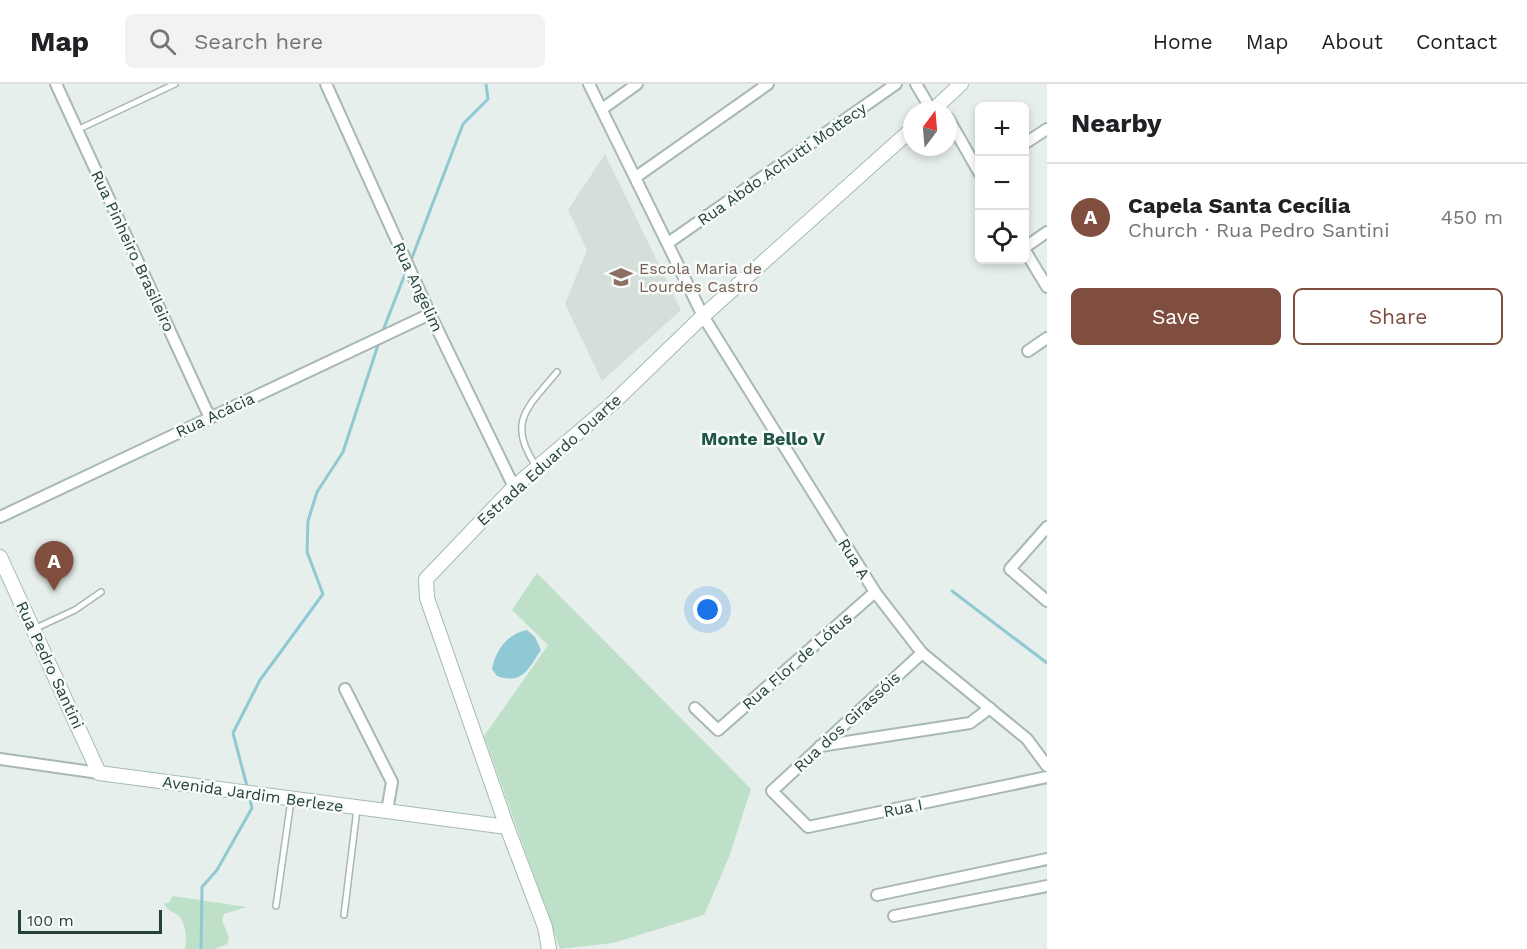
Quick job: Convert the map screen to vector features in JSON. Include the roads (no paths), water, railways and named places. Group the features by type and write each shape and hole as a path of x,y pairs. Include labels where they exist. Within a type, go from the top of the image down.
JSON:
{"street":[{"name":"Rua Pinheiro Brasileiro","path":"56,84 210,418"},
{"name":"Rua Angelim","path":"326,84 430,314 514,487"},
{"name":"Rua A","path":"589,84 703,316 875,592 922,653 1027,739 1047,766"},
{"path":"602,109 637,84"},
{"path":"636,177 768,84"},
{"name":"Rua Abdo Achutti Mottecy","path":"668,243 896,84"},
{"path":"916,84 931,102"},
{"path":"944,102 961,84"},
{"path":"1029,141 1047,129"},
{"path":"957,133 975,165"},
{"name":"Estrada Eduardo Duarte","path":"549,949 545,927 507,827 425,587 426,579 514,487 613,403 703,316 903,137"},
{"path":"1029,245 1047,232"},
{"path":"1029,256 1047,287"},
{"name":"Rua Acácia","path":"0,516 430,314"},
{"path":"1028,351 1047,338"},
{"path":"1047,527 1010,569 1047,601"},
{"name":"Rua Pedro Santini","path":"0,557 99,773"},
{"name":"Rua Flor de Lótus","path":"695,708 718,730 875,592"},
{"name":"Rua dos Girassóis","path":"772,791 922,653"},
{"path":"345,689 392,782 387,812"},
{"path":"819,746 970,723 990,708"},
{"name":"Avenida Jardim Berleze","path":"0,759 507,827"},
{"name":"Rua I","path":"772,791 808,827 1047,777"},
{"path":"877,895 1047,859"},
{"path":"894,916 1047,886"}],"lane":[{"path":"77,130 175,84"},
{"path":"537,467 522,438 521,420 524,412 557,372"},
{"path":"33,629 75,610 101,592"},
{"path":"276,906 291,799"},
{"path":"344,915 357,807"}],"water":[{"path":"527,630 535,637 541,650 528,669 519,677 497,676 492,669 496,655 508,639"}],"waterway":[{"path":"410,263 463,124 488,99 486,84"},
{"path":"382,333 407,269"},
{"path":"248,790 233,733 260,680 323,594 307,552 308,521 317,492 343,452 379,342"},
{"path":"952,591 1047,663"},
{"path":"201,949 202,887 217,870 252,808 249,796"}],"place":[{"name":"Escola Maria de Lourdes Castro","path":"621,277"},
{"name":"Capela Santa Cecília","path":"54,591"}],"district":[{"name":"Monte Bello V","path":"763,438"}]}
